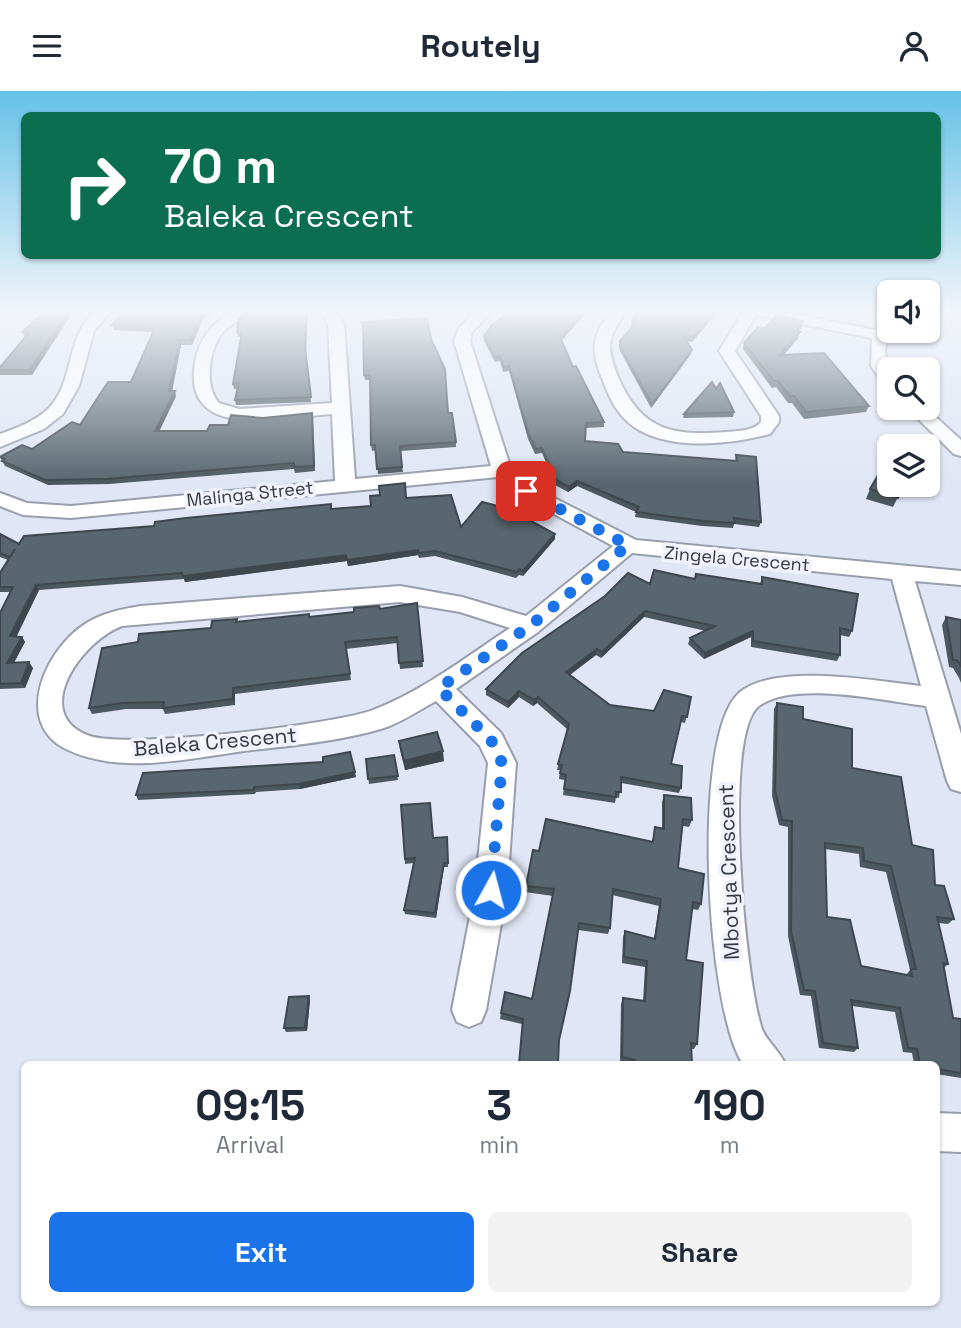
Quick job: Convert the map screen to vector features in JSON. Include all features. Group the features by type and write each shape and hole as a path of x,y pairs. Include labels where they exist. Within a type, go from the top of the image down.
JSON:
{"street":[{"path":"0,441 39,423 62,403 74,368"},
{"path":"204,368 202,383 205,399 211,406 224,412 239,414 339,408"},
{"path":"338,368 345,485"},
{"path":"470,368 502,471"},
{"path":"606,368 629,413 646,426 662,432 723,439 764,431 770,422 770,415 738,368"},
{"path":"929,420 961,450"},
{"name":"Malinga Street","path":"0,499 23,509 71,512 502,471"},
{"name":"Zingela Crescent","path":"502,471 526,491 628,545 667,553 961,578"},
{"name":"Baleka Crescent","path":"530,626 463,605 400,594 141,614 117,619 91,631 69,651 59,666 51,712 61,730 80,743 98,748 149,752 355,726 398,711 439,688 530,626 628,545"},
{"path":"902,574 961,781"},
{"name":"Mbotya Crescent","path":"765,1061 746,1036 732,965 726,900 725,781 740,711 747,701 762,692 798,685 936,697"},
{"path":"439,688 491,740 502,763 491,890 468,1010"},
{"path":"940,1132 961,1133"}],"building":[{"path":"0,368 31,368 30,370 0,370"},
{"path":"137,368 174,368 169,391 175,391 155,431 207,431 210,425 228,425 231,415 263,418 312,413 314,466 294,467 294,463 107,479 45,480 2,461 5,459 0,457 22,445 32,449 72,422 80,425 108,382 131,382"},
{"path":"236,368 307,368 311,397 235,400 239,383 233,384"},
{"path":"364,368 444,368 448,413 452,413 456,442 400,446 402,467 377,469 375,445 371,445 370,375 364,375"},
{"path":"509,368 577,368 604,422 586,423 585,441 618,444 623,452 737,461 736,455 756,457 761,522 734,518 735,523 703,521 636,512 639,507 577,481 569,487 556,480 542,448 536,449 528,433"},
{"path":"632,368 679,368 652,404"},
{"path":"764,368 837,368 869,406 806,412 794,396 790,396 778,381 774,381"},
{"path":"712,382 716,389 720,383 734,412 684,414"},
{"path":"877,477 877,491 870,489"},
{"path":"405,483 406,498 451,495 461,527 482,502 509,509 555,534 523,571 519,569 517,572 435,551 419,553 418,550 347,560 346,555 183,576 182,573 36,585 10,636 22,637 7,663 29,662 21,683 0,684 0,613 13,587 0,587 0,573 10,557 0,553 0,534 19,544 24,536 154,526 155,522 186,518 331,504 331,509 371,506 370,496 380,495 379,486"},
{"path":"654,570 695,579 696,574 762,584 762,577 858,594 852,631 840,628 840,655 753,641 753,631 705,653 690,638 715,626 645,611 602,652 597,649 566,672 610,705 654,711 664,690 691,697 687,717 682,716 671,764 682,766 681,788 621,777 621,792 616,792 616,797 564,789 566,775 560,773 562,765 558,764 569,724 538,697 534,700 519,691 508,702 486,689 522,653 605,596 628,573 650,584"},
{"path":"417,603 423,661 399,663 397,637 345,642 350,674 233,688 233,699 163,708 164,702 123,703 89,708 102,648 138,642 139,634 211,628 212,621 237,619 236,622 309,614 309,617 354,612 354,608 379,606 380,609"},
{"path":"946,617 961,620 961,666 957,660 953,660"},
{"path":"777,703 803,707 803,719 852,729 852,768 901,777 912,845 933,850 935,885 944,886 954,919 937,917 948,964 943,963 953,1018 961,1019 961,1073 940,1070 940,1061 919,1061 917,1049 908,1048 900,1008 851,1000 858,1048 823,1043 815,991 804,990 791,931 792,821 782,820 775,790","holes":["825,843 863,848 864,861 891,866 916,969 911,969 912,976 861,966 850,920 827,917"]},
{"path":"437,732 443,751 404,761 399,741"},
{"path":"350,752 355,772 299,784 254,787 254,790 136,795 143,773 323,762 323,757"},
{"path":"394,755 398,776 368,779 366,759"},
{"path":"664,795 691,798 692,820 683,819 678,868 704,874 701,904 693,902 686,960 703,963 697,1044 691,1043 692,1061 635,1061 622,1057 623,998 645,1001 647,961 624,957 625,931 655,939 661,899 613,889 610,928 579,923 570,991 559,1040 558,1061 519,1061 523,1019 501,1013 505,992 532,999 554,889 526,886 533,850 539,851 546,819 653,842 655,827 664,829"},
{"path":"430,803 433,838 447,837 448,863 444,863 435,913 404,910 415,858 405,859 401,805"},
{"path":"309,996 305,1028 284,1028 289,997"}],"route":[{"path":"491,890 502,763 491,740 439,688 530,626 628,545 526,491"}]}
